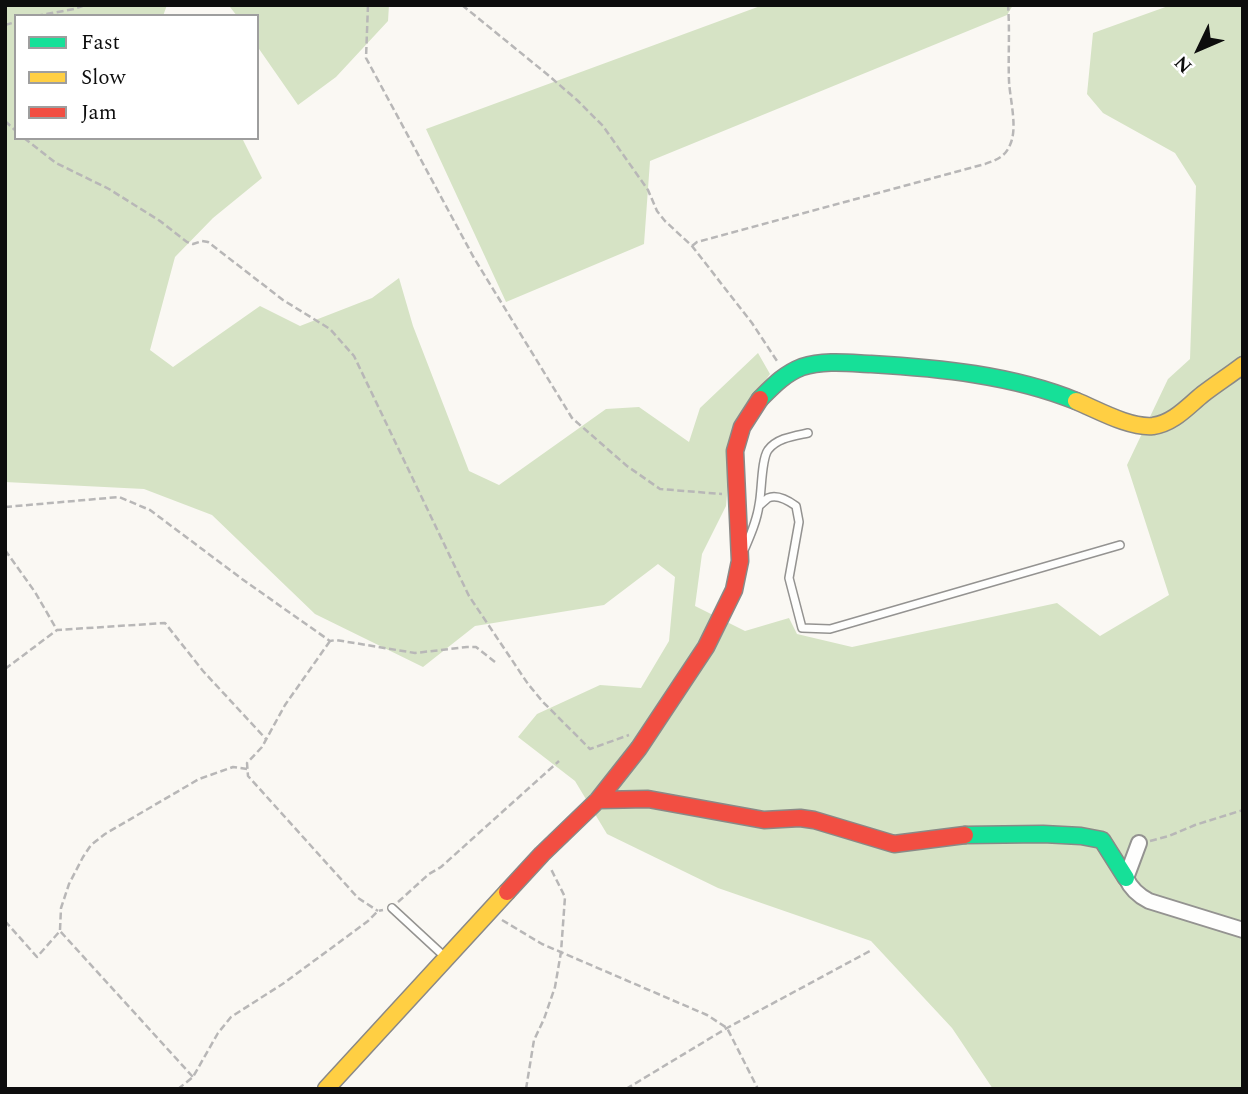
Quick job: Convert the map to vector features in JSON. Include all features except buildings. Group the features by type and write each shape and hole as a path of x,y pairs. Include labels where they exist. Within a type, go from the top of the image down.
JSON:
{"street":[{"path":"326,1089 542,854 598,800 639,748 706,647 734,590 740,561 734,451 742,427 759,401 786,374 806,366 836,362 911,366 1002,379 1063,396 1126,422 1151,426 1165,423 1179,415 1243,365"},
{"path":"598,800 648,799 764,820 814,820 894,844 976,834 1043,834 1102,840 1140,897 1243,930"},
{"path":"1126,878 1139,843"}],"lane":[{"path":"740,561 754,528 768,450 780,440 808,433"},
{"path":"759,506 768,498 777,497 796,506 799,522 789,578 802,628 830,629 1120,545"},
{"path":"392,908 445,958"}],"path":[{"path":"47,14 85,5"},
{"path":"368,5 366,58 474,258 572,418 627,466 660,489 718,495 736,492"},
{"path":"462,5 548,75 603,126 648,190 657,212 692,246 752,324 786,374"},
{"path":"692,246 697,242 1000,159 1011,143 1013,131 1008,5"},
{"path":"27,140 57,163 109,189 160,221 187,242 208,242 283,300 330,329 354,356 469,596 521,674 543,702 590,750 637,732"},
{"path":"5,507 119,497 150,510 330,641 415,653 476,647 495,662"},
{"path":"5,550 35,592 57,630"},
{"path":"5,669 57,630 165,623 203,671 266,739"},
{"path":"330,641 285,705 262,747 247,763 248,776 358,898 378,911"},
{"path":"178,1089 193,1077 218,1032 231,1017 284,983 378,911 392,908 558,761"},
{"path":"5,921 37,957 60,931 61,908 69,884 91,845 104,834 199,779 233,767 247,769"},
{"path":"1139,843 1169,836 1243,810"},
{"path":"526,1089 534,1040 555,987 565,897 542,854"},
{"path":"489,911 542,944 707,1015 727,1028 758,1089"},
{"path":"60,931 193,1077"},
{"path":"626,1089 727,1028 870,951"}],"green space":[{"path":"6,5 167,5 164,14 14,14 14,140 243,140 262,178 213,218 175,257 150,350 173,367 260,306 300,326 372,298 399,278 413,326 469,471 499,485 606,409 639,407 689,442 700,408 758,353 770,374 733,429 726,506 702,554 695,606 745,631 789,618 797,634 852,647 1057,603 1100,636 1169,595 1127,465 1168,379 1190,359 1196,186 1175,153 1103,113 1087,94 1093,33 1171,5 1243,5 1243,1089 993,1089 952,1028 871,941 718,888 607,834 575,781 518,737 537,714 600,685 641,688 669,641 675,577 658,564 604,605 475,626 423,667 315,614 212,515 144,489 5,482"},
{"path":"226,5 389,5 388,21 336,77 298,105 259,49 259,14 235,14"},
{"path":"763,5 1013,5 1007,15 650,161 644,244 506,302 426,129"}],"traffic: fast":[{"path":"760,399 779,381 802,367 836,362 975,374 1027,385 1076,401"},
{"path":"965,835 1043,834 1102,840 1126,878"}],"traffic: slow":[{"path":"1076,401 1124,421 1153,426 1174,418 1243,365"},
{"path":"326,1089 507,892"}],"traffic: jam":[{"path":"507,892 598,800 639,748 706,647 734,590 740,561 735,451 742,427 760,399"},
{"path":"598,800 648,799 764,820 814,820 894,844 965,835"}]}
